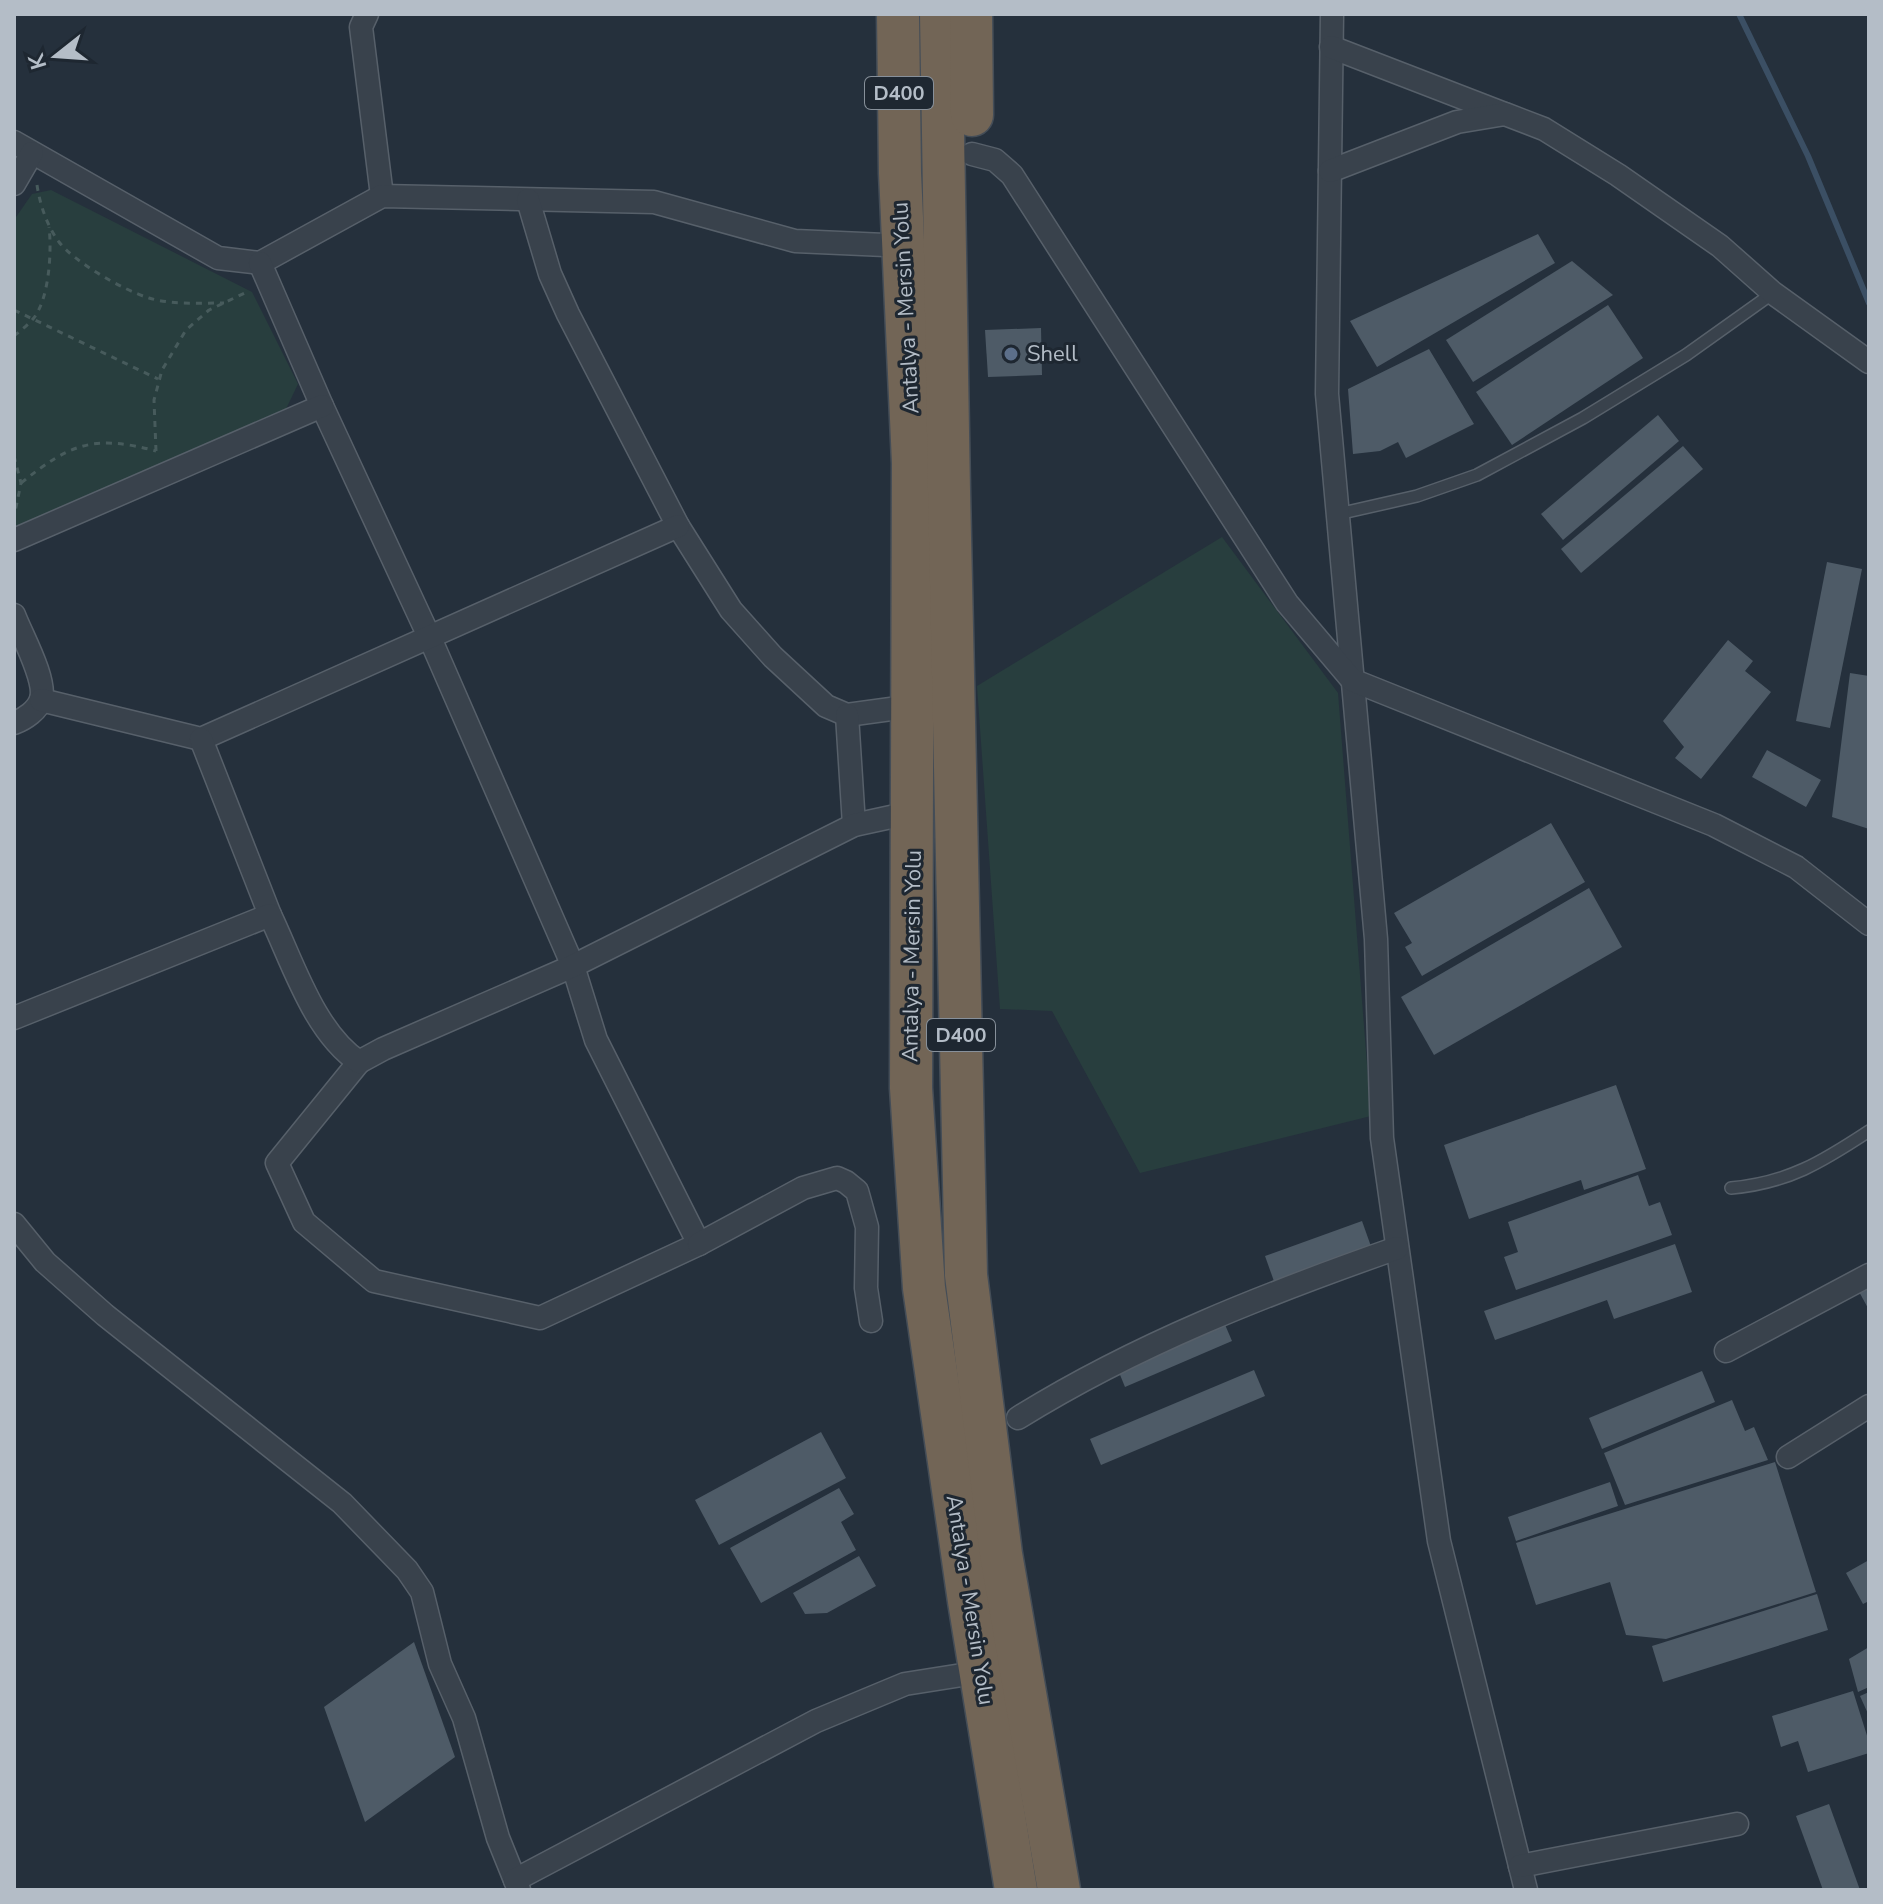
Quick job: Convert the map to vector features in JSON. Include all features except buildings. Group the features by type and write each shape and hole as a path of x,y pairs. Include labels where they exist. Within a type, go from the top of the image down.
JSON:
{"highway":[{"path":"880,14 885,264 913,463"},
{"name":"Antalya - Mersin Yolu","path":"898,14 900,173 913,463 911,1088 924,1288 1016,1890"},
{"name":"Antalya - Mersin Yolu","path":"941,14 958,163 949,491 966,1275 1001,1554 1059,1890"},
{"path":"958,163 971,14"}],"street":[{"path":"367,14 361,27 382,196"},
{"path":"1332,14 1327,394 1376,939 1382,1138 1439,1541 1526,1890"},
{"path":"1331,47 1544,129 1618,175 1720,246 1773,293 1869,362"},
{"path":"1330,171 1457,122 1505,114"},
{"path":"14,184 23,147 218,258 263,270 382,196 654,202 795,241 885,245"},
{"path":"958,163 995,160 1012,175 1287,603 1352,680 1754,843 1796,867 1869,924"},
{"path":"528,200 550,274 568,314 678,526 731,610 826,706 847,715 913,706"},
{"path":"263,270 322,406 429,636 573,966 596,1040 699,1244"},
{"path":"14,540 322,406"},
{"path":"41,700 201,739 678,526"},
{"path":"14,615 42,685 41,700 34,711 14,723"},
{"path":"847,715 854,825"},
{"path":"201,739 270,915 324,1028 343,1051 359,1062"},
{"path":"871,1321 866,1288 867,1227 857,1191 837,1178 803,1188 699,1244 540,1318 374,1281 304,1222 277,1163 359,1062 573,966 854,825 914,812"},
{"path":"14,1018 270,915"},
{"path":"14,1224 45,1262 105,1315 342,1503 407,1570 422,1592 440,1664 464,1718 498,1838 517,1885 816,1721 905,1684 981,1672"},
{"path":"1018,1418 1078,1380 1153,1343 1315,1277 1397,1248"},
{"path":"1726,1351 1869,1275"},
{"path":"1788,1457 1869,1406"},
{"path":"1520,1866 1737,1824"}],"lane":[{"path":"1338,514 1417,496 1477,475 1583,418 1686,355 1773,293"},
{"path":"1731,1188 1769,1183 1804,1171 1869,1131"}],"path":[{"path":"14,336 32,320 45,291 51,247 49,227 23,147"},
{"path":"49,227 61,246 113,283 150,298 182,303 224,303"},
{"path":"21,483 68,450 96,442 156,451 154,400 162,370 186,330 209,310 249,291 263,270"},
{"path":"14,310 159,380"},
{"path":"14,456 21,483 14,517"}],"green space":[{"path":"51,190 252,292 298,384 285,411 29,523 14,526 14,220 32,194"},
{"path":"1222,537 1338,693 1371,1116 1140,1173 1052,1011 1000,1009 977,686"}],"waterway":[{"path":"1739,14 1808,156 1869,303"}],"place":[{"name":"Shell","path":"1011,354"}]}
